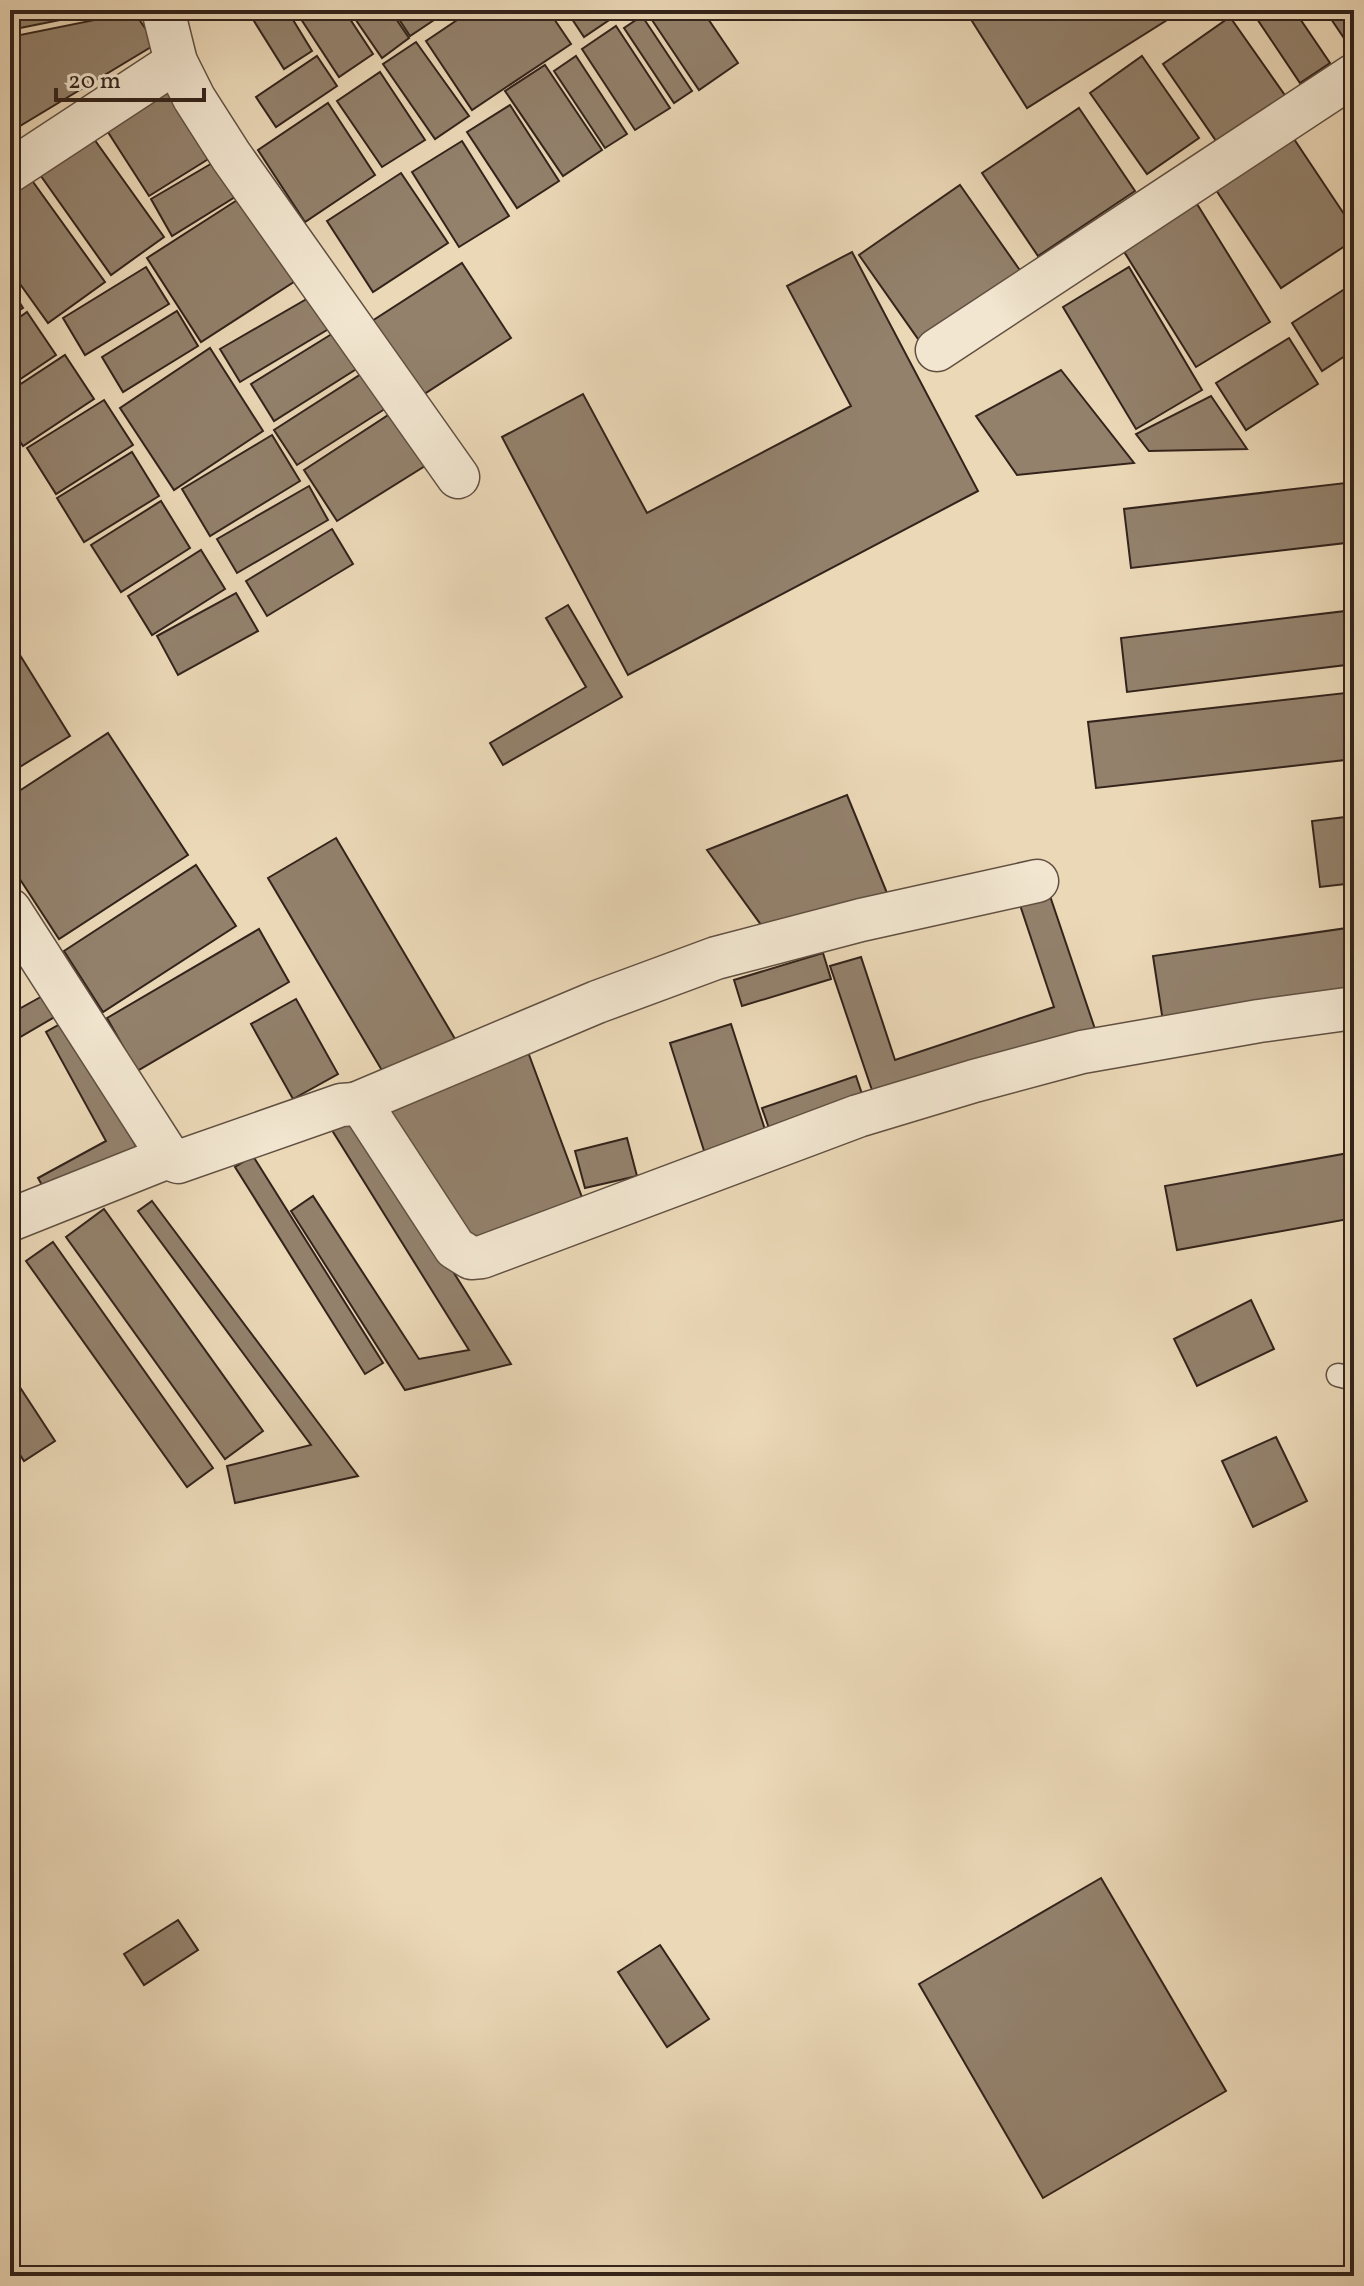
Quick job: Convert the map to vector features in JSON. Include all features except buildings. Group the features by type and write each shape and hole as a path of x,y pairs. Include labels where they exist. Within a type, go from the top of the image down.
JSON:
{"street":[{"path":"163,10 176,62 194,98 231,156 458,477"},
{"path":"10,171 176,62"},
{"path":"937,350 1354,75"},
{"path":"10,910 168,1157 178,1162 341,1105 355,1104 597,1002 716,958 861,920 1037,881"},
{"path":"355,1104 365,1110 455,1248 464,1255 476,1258 858,1116 974,1081 1082,1052 1354,1008"},
{"path":"10,1220 168,1157"}]}
